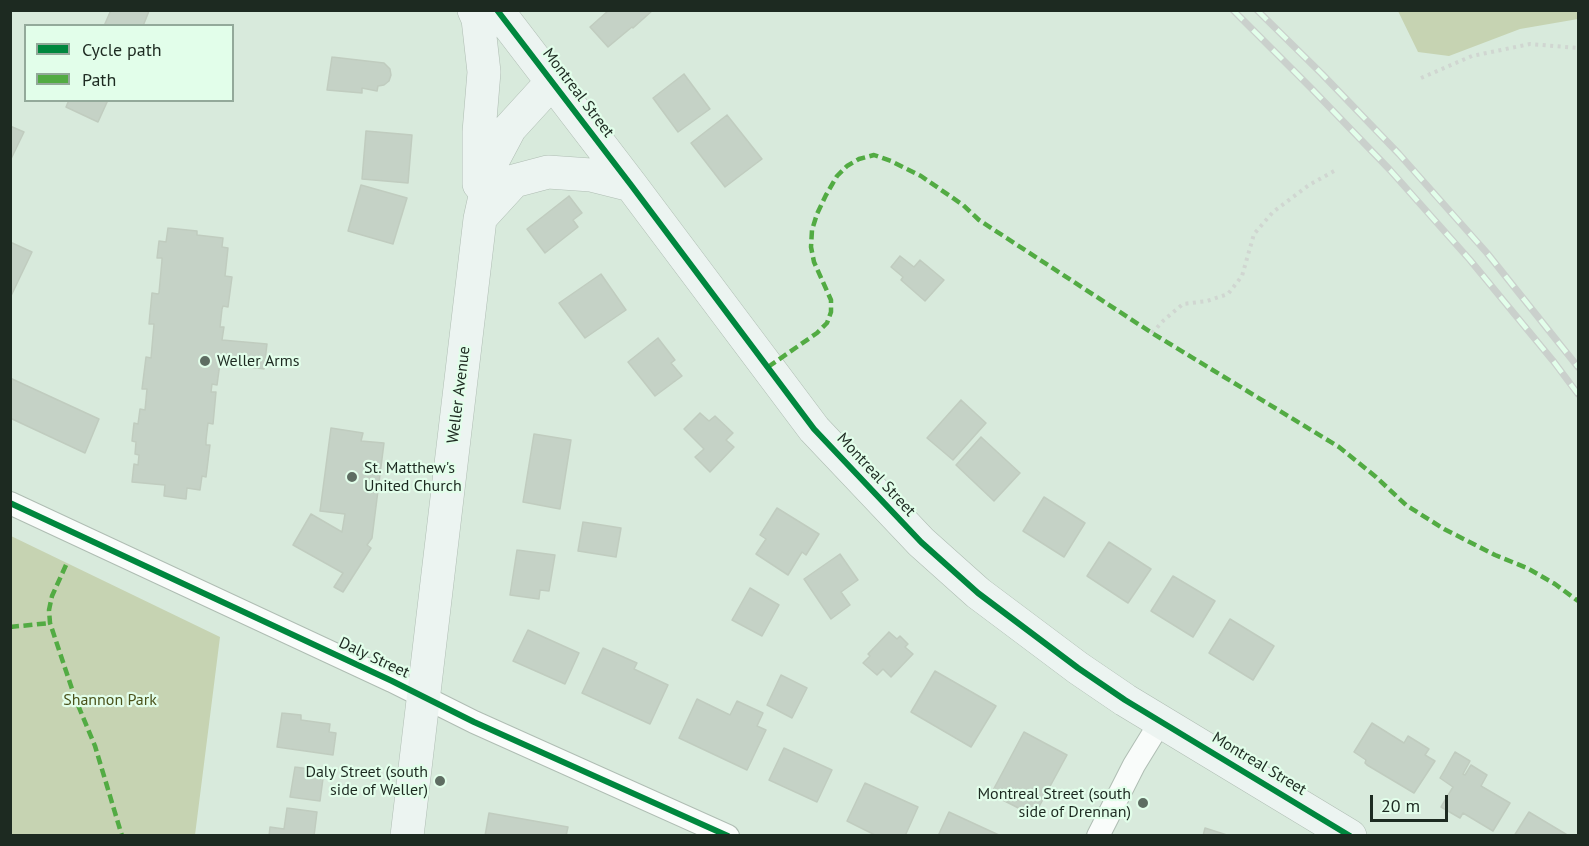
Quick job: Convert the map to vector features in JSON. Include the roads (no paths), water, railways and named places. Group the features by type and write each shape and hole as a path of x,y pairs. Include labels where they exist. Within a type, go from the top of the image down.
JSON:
{"main road":[{"path":"474,10 478,19 484,72 479,132 480,219"},
{"name":"Montreal Street","path":"497,10 814,429 921,542 987,600 1078,668 1125,700 1350,836"},
{"name":"Weller Avenue","path":"407,836 480,219 493,160 510,128 552,82"},
{"path":"480,219 514,181 548,172 591,175 631,185"}],"street":[{"name":"Daly Street","path":"10,503 474,722 728,836"},
{"path":"1098,836 1134,765 1161,721"}],"railway":[{"path":"1233,10 1390,170 1470,260 1578,394"},
{"path":"1257,10 1399,154 1487,253 1578,367"}],"place":[{"name":"Weller Arms","path":"205,361"},
{"name":"St. Matthew's United Church","path":"352,477"},
{"name":"Daly Street (south side of Weller)","path":"440,781"},
{"name":"Montreal Street (south side of Drennan)","path":"1143,803"}],"park label":[{"name":"Shannon Park","path":"110,700"}]}
